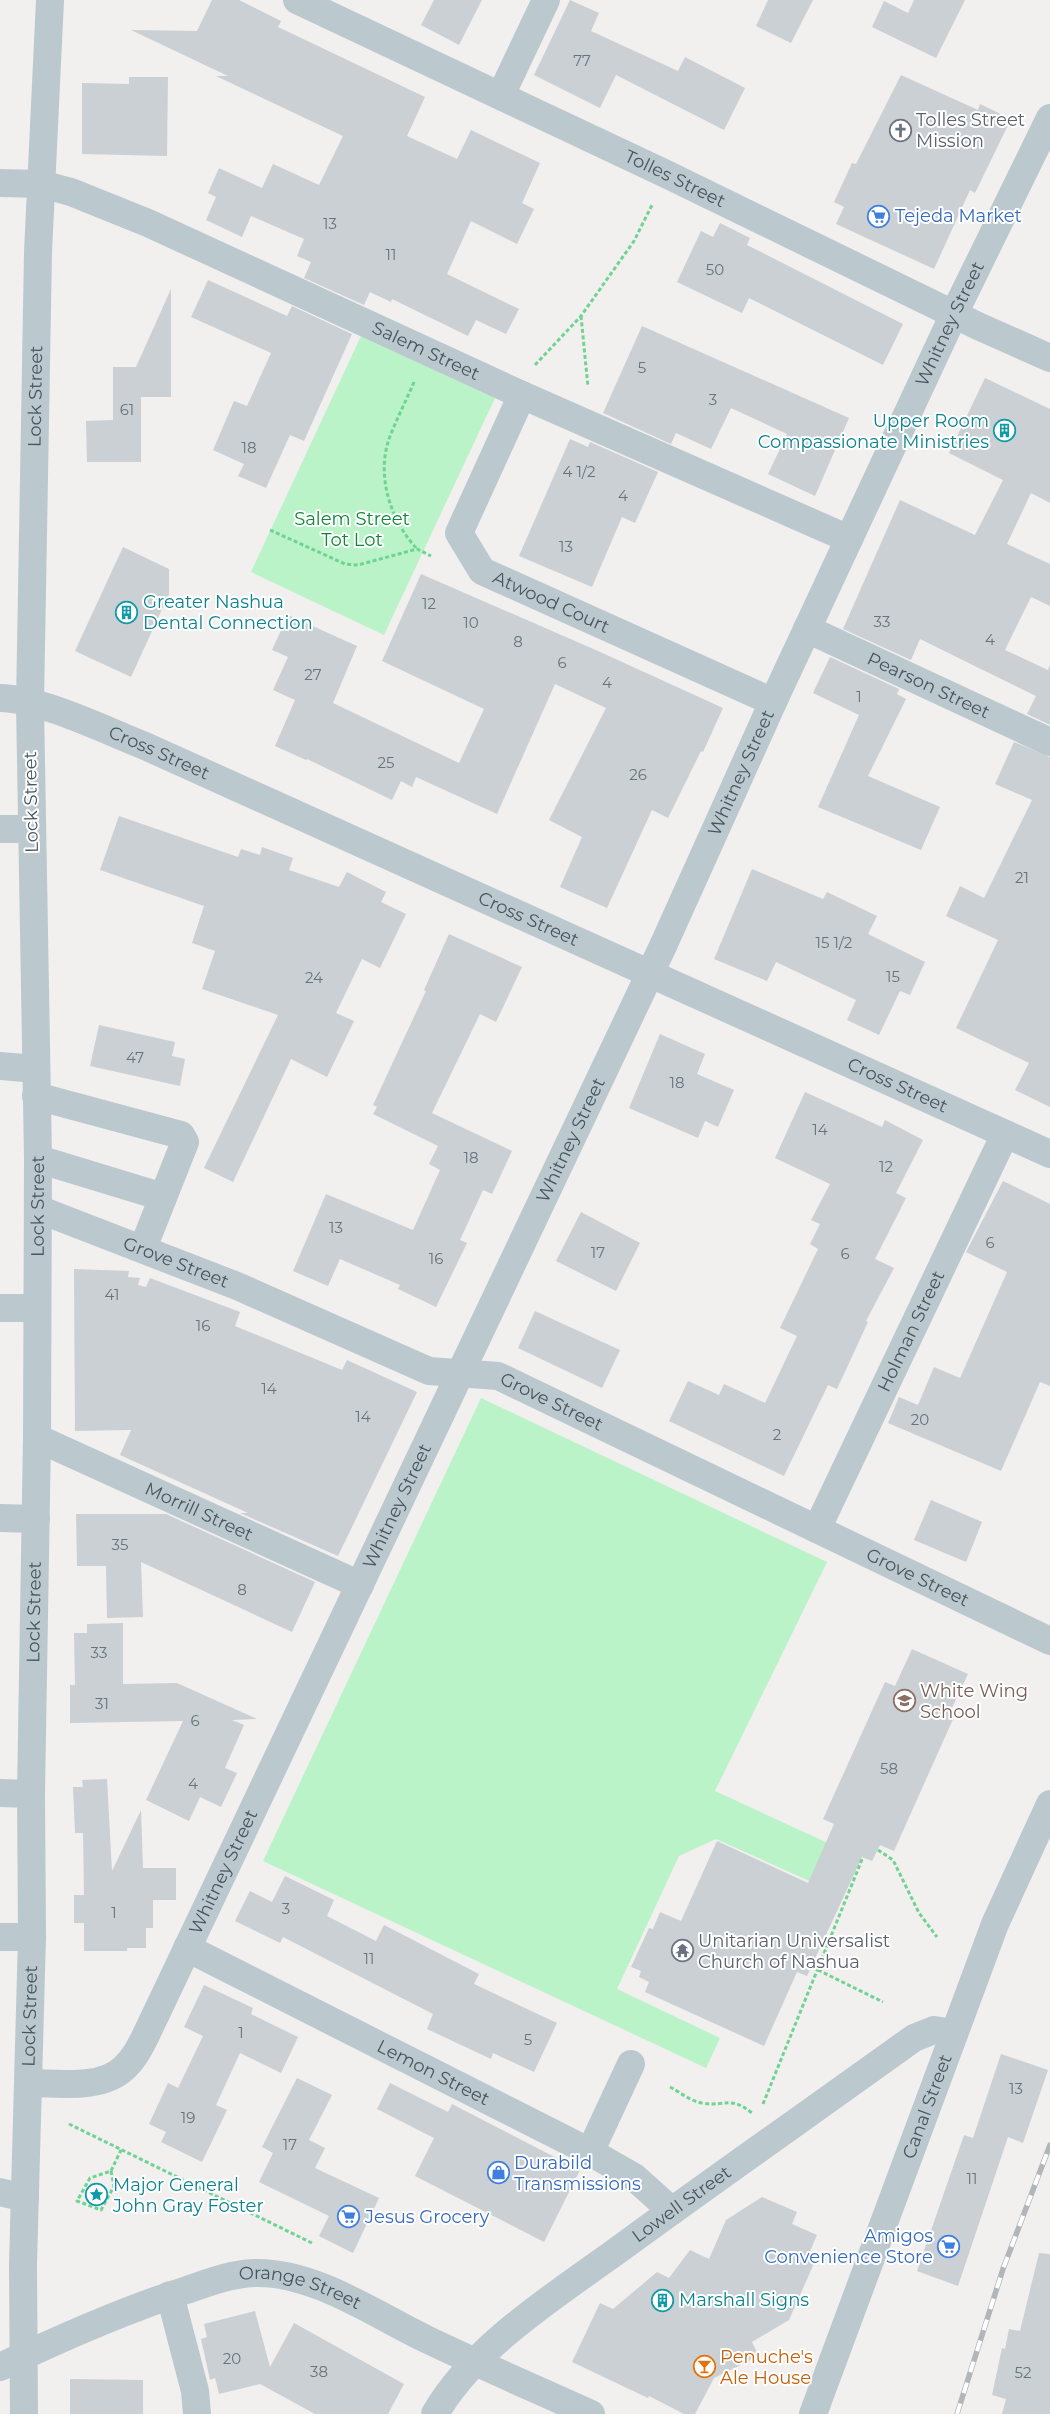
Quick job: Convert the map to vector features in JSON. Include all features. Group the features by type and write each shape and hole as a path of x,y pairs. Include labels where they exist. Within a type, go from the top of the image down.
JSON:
{"street":[{"name":"Lock Street","path":"24,2414 12,2362 12,2195 29,2083 32,1937 31,1794 37,1438 38,1159 30,704 37,261 50,0"},
{"name":"Tolles Street","path":"297,0 501,95 954,314 1050,358"},
{"path":"501,95 546,0"},
{"name":"Whitney Street","path":"29,2083 83,2083 104,2080 123,2069 134,2056 146,2035 650,972 773,702 954,314 1050,118"},
{"name":"Salem Street","path":"0,182 41,184 71,192 148,223 526,383 591,425 849,539"},
{"name":"Atwood Court","path":"526,383 459,533 482,571 773,702"},
{"name":"Pearson Street","path":"807,629 1050,742"},
{"name":"Cross Street","path":"0,698 64,714 145,746 650,972 1050,1154"},
{"path":"0,829 32,829"},
{"path":"0,1066 36,1069"},
{"path":"36,1096 181,1136 185,1142 143,1248"},
{"name":"Holman Street","path":"817,1529 1005,1134"},
{"path":"38,1159 163,1197"},
{"name":"Grove Street","path":"38,1209 143,1248 237,1286 429,1371 498,1376 1050,1641"},
{"path":"0,1308 36,1308"},
{"name":"Morrill Street","path":"37,1438 360,1585"},
{"path":"0,1518 36,1519"},
{"path":"0,1793 31,1794"},
{"name":"Canal Street","path":"813,2414 1000,1910 1050,1804"},
{"path":"0,1937 32,1937"},
{"name":"Lemon Street","path":"187,1948 590,2152 634,2177 672,2210"},
{"name":"Lowell Street","path":"435,2414 452,2387 474,2361 558,2294 672,2210 914,2038 934,2030 954,2033"},
{"path":"590,2152 631,2064"},
{"name":"Orange Street","path":"12,2362 102,2321 170,2296 235,2276 255,2273 285,2276 323,2288 474,2361 591,2414"},
{"path":"170,2296 194,2391 197,2414"}],"path":[{"path":"526,383 581,316 634,241 655,198"},
{"path":"581,316 591,425"},
{"path":"415,382 389,439 384,460 388,493 394,518 405,536 417,549 431,556"},
{"path":"270,530 345,564 358,565 417,549"},
{"path":"878,1850 893,1860 919,1913 937,1937"},
{"path":"761,2109 862,1857"},
{"path":"818,1970 883,2002"},
{"path":"670,2087 700,2103 732,2102 744,2106 754,2115"},
{"path":"69,2124 314,2244"},
{"path":"111,2171 90,2178 77,2201 101,2210 114,2186 111,2171 121,2150"}],"green space":[{"name":"Salem Street Tot Lot","path":"361,336 495,398 384,635 251,572"},
{"path":"481,1398 827,1562 715,1791 832,1845 814,1883 716,1839 679,1856 617,1989 720,2038 706,2068 263,1861"}],"building":[{"path":"212,0 239,0 281,21 278,27 425,97 407,136 457,159 471,130 540,163 522,203 534,209 517,244 471,221 447,274 519,309 506,334 476,320 468,336 392,299 391,302 370,292 364,305 304,278 311,262 297,256 304,239 251,216 242,237 206,220 216,197 208,193 219,168 262,188 273,164 319,185 343,136 216,76 228,76 131,30 197,31"},
{"path":"434,0 482,0 459,45 421,25"},
{"path":"570,0 599,13 591,31 678,71 685,57 745,88 724,130 616,75 600,108 534,75"},
{"path":"768,0 813,0 791,43 756,26"},
{"path":"914,0 965,0 936,58 872,27 884,1 908,13"},
{"path":"901,75 978,110 980,104 1011,119 975,193 970,190 934,269 836,224 844,207 834,202 852,163 856,164"},
{"path":"129,77 168,77 167,156 82,154 82,83 129,84"},
{"path":"720,223 750,238 747,245 903,324 883,365 749,298 742,313 677,282 701,231 713,237"},
{"path":"208,280 287,316 292,306 352,334 304,441 290,435 266,488 238,476 244,464 213,450 234,401 247,406 271,353 191,317"},
{"path":"171,289 171,397 141,397 141,462 87,462 86,421 113,420 113,367 136,367"},
{"path":"642,326 849,418 815,496 768,474 787,434 731,408 711,449 676,433 671,444 603,413"},
{"path":"985,378 1050,409 1050,503 1031,493 1007,544 1050,564 1050,606 1031,597 1005,650 1048,670 1050,665 1050,725 1027,714 1036,696 920,639 911,660 843,629 900,500 975,535 1003,480 949,453"},
{"path":"570,439 588,447 590,442 658,472 635,523 622,517 592,587 519,556"},
{"name":"Greater Nashua Dental Connection","path":"123,547 169,569 169,594 131,677 75,651"},
{"path":"421,574 723,708 703,752 701,751 668,818 652,810 607,908 560,887 582,837 549,820 606,708 555,684 497,814 416,777 412,787 401,781 392,800 307,759 275,746 295,700 273,690 288,657 272,650 288,615 357,646 333,703 459,763 484,709 382,661"},
{"path":"830,657 899,689 897,694 906,699 868,776 940,807 921,850 818,807 859,715 813,693"},
{"path":"1014,742 1050,757 1050,1107 1015,1090 1029,1063 956,1028 998,940 946,916 960,886 984,898 1032,800 995,784"},
{"path":"119,816 238,857 241,849 260,855 262,847 293,858 289,870 339,887 347,872 386,892 381,902 406,914 380,968 362,959 336,1013 354,1021 327,1077 291,1059 233,1182 204,1168 278,1015 202,989 215,951 192,943 204,906 100,870"},
{"path":"752,869 823,899 827,892 877,916 868,934 925,962 910,995 900,991 879,1035 847,1020 856,1000 776,962 767,981 714,959"},
{"path":"449,934 522,967 496,1022 480,1014 432,1113 512,1151 492,1194 483,1190 460,1240 467,1243 436,1307 398,1289 400,1285 340,1259 328,1286 293,1271 326,1194 413,1230 440,1170 429,1164 438,1146 373,1114 377,1107 373,1105 426,991 424,990"},
{"path":"99,1025 175,1042 172,1056 185,1059 180,1086 90,1066"},
{"path":"660,1034 705,1054 697,1074 734,1090 718,1127 705,1121 698,1138 629,1108"},
{"path":"805,1092 882,1127 885,1120 923,1140 896,1193 906,1198 875,1259 894,1268 866,1321 868,1322 837,1389 828,1385 784,1476 669,1421 688,1381 719,1395 724,1384 765,1403 797,1336 780,1328 818,1249 810,1244 820,1224 811,1220 830,1184 775,1158"},
{"path":"1003,1181 1050,1204 1050,1386 1040,1382 1001,1471 888,1423 899,1397 918,1405 934,1367 960,1378 1007,1272 966,1252"},
{"path":"581,1212 640,1243 616,1291 556,1261"},
{"path":"74,1269 129,1271 128,1277 140,1278 138,1285 146,1287 150,1278 240,1312 235,1326 342,1370 347,1360 417,1392 338,1556 240,1513 248,1513 120,1455 131,1430 75,1431"},
{"path":"535,1311 620,1350 602,1388 518,1348"},
{"path":"931,1500 982,1522 966,1562 914,1540"},
{"path":"76,1514 166,1514 315,1582 292,1632 141,1562 143,1617 107,1618 106,1566 77,1566"},
{"path":"123,1623 123,1684 177,1683 257,1719 232,1720 244,1725 225,1768 237,1773 221,1807 200,1797 189,1821 146,1800 183,1721 70,1723 70,1685 75,1685 74,1633 87,1633 87,1624"},
{"path":"912,1649 968,1674 949,1714 954,1717 894,1851 880,1845 872,1861 862,1857 807,1976 797,1972 764,2046 645,1992 649,1982 639,1977 641,1971 631,1967 649,1928 653,1929 660,1912 681,1921 717,1841 808,1883 834,1824 823,1819 885,1682 895,1686"},
{"path":"107,1779 112,1871 141,1810 143,1868 176,1868 176,1900 153,1900 153,1928 146,1928 146,1948 127,1948 127,1951 84,1951 84,1923 74,1923 74,1895 84,1895 83,1833 75,1833 73,1787 83,1787 82,1780"},
{"path":"285,1876 334,1900 327,1916 376,1941 384,1925 479,1974 474,1984 557,2023 534,2072 493,2053 491,2059 427,2029 433,2014 283,1937 280,1943 235,1921 250,1891 272,1902"},
{"path":"204,1985 253,2008 251,2014 298,2037 281,2073 240,2053 216,2105 227,2110 202,2162 161,2142 166,2132 149,2124 168,2083 178,2088 203,2036 184,2027"},
{"path":"1001,2054 1048,2070 1023,2143 1008,2137 958,2286 917,2271 964,2135 973,2138"},
{"path":"297,2078 332,2095 309,2140 325,2148 315,2168 379,2198 353,2253 319,2236 329,2216 259,2182 273,2153 262,2147"},
{"name":"Durabild Transmissions","path":"390,2083 448,2112 452,2104 580,2170 544,2242 415,2176 434,2138 377,2109"},
{"path":"762,2197 797,2212 792,2224 817,2235 808,2256 816,2259 789,2320 752,2342 759,2356 714,2378 695,2414 684,2414 649,2396 648,2398 572,2362 600,2303 613,2309 657,2272 669,2278 690,2250 709,2259 726,2220"},
{"path":"1039,2253 1050,2254 1050,2414 1002,2414 1006,2399 992,2395 1002,2348 1005,2349 1009,2329 1020,2331"},
{"path":"255,2311 270,2367 294,2323 404,2384 388,2414 315,2414 260,2384 219,2394 215,2378 210,2380 201,2339 207,2337 204,2324"},
{"path":"70,2379 143,2380 143,2414 70,2414"}],"railway":[{"path":"957,2414 1003,2269 1050,2145"}],"place":[{"name":"Tolles Street Mission","path":"900,130"},
{"name":"Tejeda Market","path":"879,216"},
{"name":"Upper Room Compassionate Ministries","path":"1005,431"},
{"name":"Greater Nashua Dental Connection","path":"127,612"},
{"name":"White Wing School","path":"904,1701"},
{"name":"Unitarian Universalist Church of Nashua","path":"682,1951"},
{"name":"Durabild Transmissions","path":"498,2173"},
{"name":"Major General John Gray Foster","path":"97,2195"},
{"name":"Jesus Grocery","path":"349,2217"},
{"name":"Amigos Convenience Store","path":"949,2246"},
{"name":"Marshall Signs","path":"663,2300"},
{"name":"Penuche's Ale House","path":"704,2367"}]}
